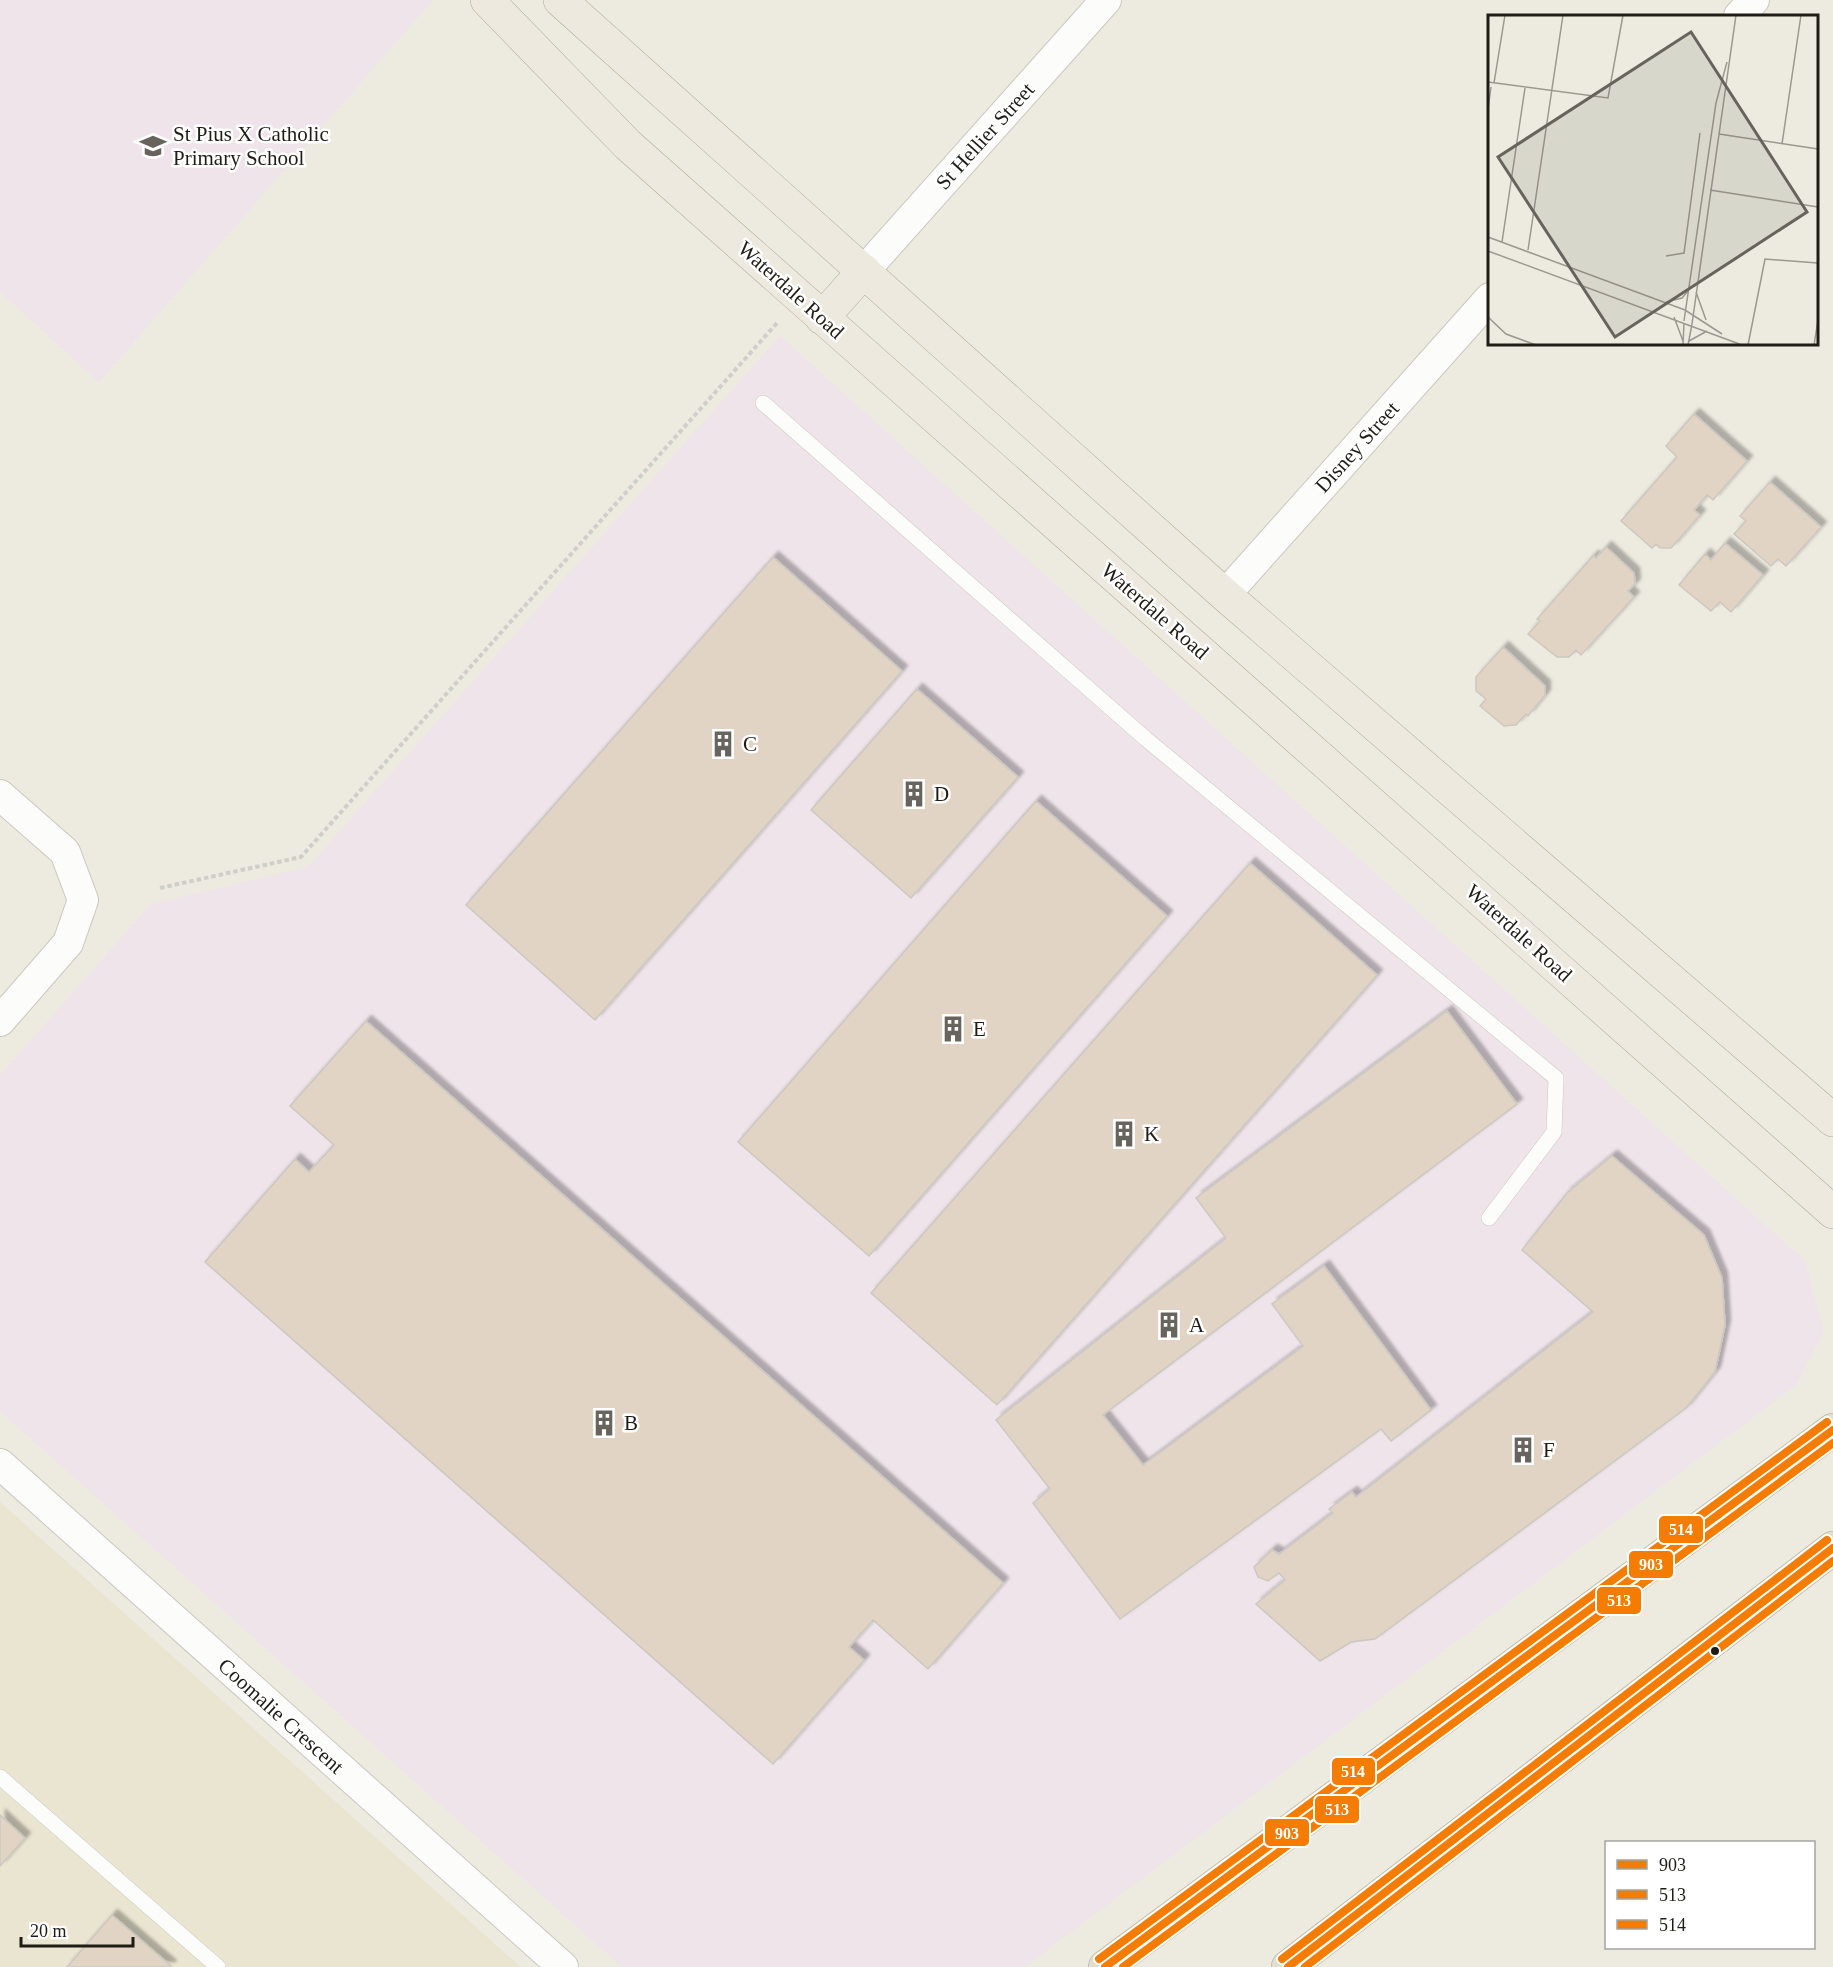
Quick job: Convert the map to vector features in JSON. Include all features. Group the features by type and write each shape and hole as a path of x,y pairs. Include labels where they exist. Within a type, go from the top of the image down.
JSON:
{"highway":[{"path":"1105,1967 1826,1435 1833,1407"},
{"path":"1288,1967 1833,1548"}],"main road":[{"name":"Waterdale Road","path":"488,0 628,145 1833,1212"},
{"path":"560,0 1225,596 1833,1120"},
{"path":"822,318 864,271"}],"street":[{"name":"St Hellier Street","path":"864,271 1106,0"},
{"path":"1740,15 1754,0"},
{"name":"Disney Street","path":"1225,596 1488,300"},
{"path":"0,795 64,852 83,900 68,943 0,1021"},
{"name":"Coomalie Crescent","path":"0,1464 563,1967"}],"lane":[{"path":"763,402 1146,739 1556,1078 1554,1132 1489,1218"},
{"path":"0,1777 218,1967"}],"path":[{"path":"160,888 301,857 782,317"}],"shaded area":[{"name":"St Pius X Catholic Primary School","path":"0,0 433,0 99,382 0,292"},
{"path":"780,336 1805,1261 1824,1332 1796,1385 1025,1967 622,1967 0,1411 0,1075 151,904 308,867"},
{"path":"0,1502 521,1967 0,1967"}],"building":[{"path":"1694,414 1747,461 1713,500 1707,495 1694,510 1700,515 1671,548 1660,548 1656,544 1652,548 1621,521 1677,457 1666,446"},
{"path":"1770,482 1821,527 1786,566 1778,559 1771,566 1734,534 1746,521 1740,516"},
{"path":"1725,543 1763,575 1731,612 1720,602 1711,611 1679,585 1705,554 1711,560"},
{"path":"1606,547 1634,573 1635,584 1628,591 1634,597 1581,655 1576,650 1569,657 1557,657 1528,634 1540,621 1537,619 1593,556 1596,558"},
{"name":"C","path":"773,557 902,671 595,1020 466,905"},
{"path":"1503,647 1545,686 1545,695 1528,716 1526,714 1516,725 1504,726 1480,706 1486,699 1476,691 1476,677"},
{"name":"D","path":"917,689 1018,777 911,898 811,810"},
{"name":"E","path":"1036,801 1167,916 869,1256 738,1142"},
{"name":"K","path":"1250,863 1377,975 997,1405 871,1293"},
{"name":"A","path":"1447,1011 1517,1104 1103,1415 1143,1465 1303,1346 1272,1304 1324,1266 1431,1410 1391,1441 1381,1429 1120,1619 1033,1503 1050,1489 996,1420 1226,1238 1196,1198"},
{"name":"B","path":"366,1021 1003,1583 928,1669 873,1620 849,1647 864,1660 773,1764 205,1262 295,1159 309,1172 334,1145 290,1106"},
{"name":"F","path":"1612,1156 1704,1235 1722,1278 1725,1325 1715,1372 1686,1408 1375,1639 1351,1642 1320,1661 1256,1604 1285,1580 1279,1573 1268,1581 1258,1577 1254,1567 1272,1550 1279,1554 1333,1513 1329,1509 1352,1492 1356,1497 1593,1312 1522,1250 1567,1193"},
{"path":"0,1815 25,1838 0,1866"},
{"path":"112,1915 171,1966 67,1967"}],"transit line":[{"name":"514","path":"1099,1959 1827,1422"},
{"name":"903","path":"1105,1967 1833,1430"},
{"name":"513","path":"1123,1967 1833,1443"},
{"name":"514","path":"1282,1959 1827,1540"},
{"name":"903","path":"1288,1967 1833,1548"},
{"name":"513","path":"1305,1967 1833,1561"}],"place":[{"name":"St Pius X Catholic Primary School","path":"153,146"},
{"name":"C","path":"723,744"},
{"name":"D","path":"914,794"},
{"name":"E","path":"953,1029"},
{"name":"K","path":"1124,1134"},
{"name":"A","path":"1169,1325"},
{"name":"B","path":"604,1423"},
{"name":"F","path":"1523,1450"}]}
